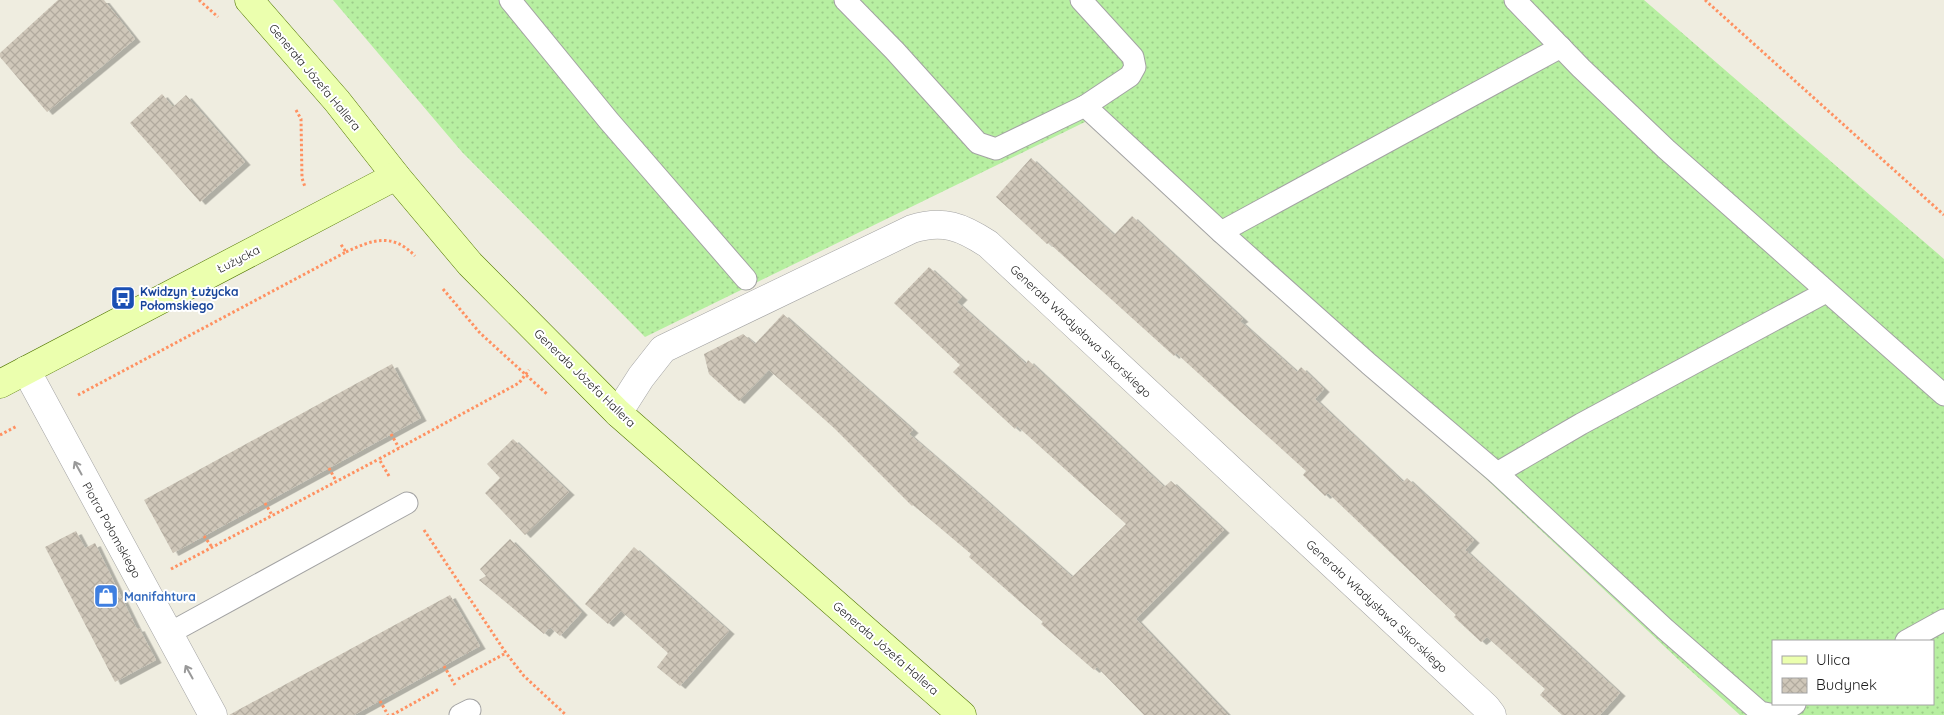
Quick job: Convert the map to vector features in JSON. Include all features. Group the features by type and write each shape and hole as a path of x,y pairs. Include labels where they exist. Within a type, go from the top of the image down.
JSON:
{"street":[{"name":"Generała Józefa Hallera","path":"249,0 336,100 396,176 470,264 618,413 962,715"},
{"name":"Łużycka","path":"0,384 396,176"},
{"name":"Generała Władysława Sikorskiego","path":"618,413 641,377 663,349 912,229 926,224 944,224 961,229 988,244 1486,707 1492,715"},
{"name":"Piotra Połomskiego","path":"26,370 213,715"}],"lane":[{"path":"510,0 610,121 746,279"},
{"path":"845,0 895,51 978,143 996,149 1085,106 1130,76 1135,67 1133,57 1081,0"},
{"path":"1515,0 1666,149 1944,395"},
{"path":"1221,232 1561,47"},
{"path":"1085,106 1221,232 1369,364 1497,473 1665,629 1760,712 1775,715 1794,705"},
{"path":"1497,473 1580,424 1826,292"},
{"path":"168,634 406,503"},
{"path":"1908,640 1944,620"}],"path":[{"path":"1705,0 1944,215"},
{"path":"164,569 171,569 519,383 550,343"},
{"path":"391,434 399,448"},
{"path":"379,459 406,503 506,653 524,676 566,715"},
{"path":"328,468 336,481"},
{"path":"265,503 272,515"},
{"path":"204,536 212,547"},
{"path":"444,666 453,682"},
{"path":"380,701 388,715"}],"green space":[{"path":"333,0 1644,0 1944,259 1944,715 1740,715 1483,476 1089,120 645,337 462,152"}],"building":[{"path":"58,0 104,0 135,39 47,112 0,57 0,53"},
{"path":"162,94 173,107 186,95 245,162 200,202 130,123"},
{"path":"1031,158 1114,235 1132,216 1243,319 1240,321 1297,372 1301,367 1324,389 1315,399 1403,482 1407,478 1474,540 1465,550 1620,693 1600,715 1562,715 1540,695 1545,689 1487,637 1481,642 1454,617 1456,615 1328,493 1325,496 1303,475 1306,471 1176,353 1174,356 996,197"},
{"path":"929,267 962,297 957,302 1026,364 1028,360 1164,487 1171,481 1224,530 1136,619 1228,715 1144,715 1097,667 1094,670 1041,624 1043,622 969,557 971,554 912,506 834,428 769,370 739,401 709,374 704,354 743,334 755,344 783,314 913,430 909,434 1072,577 1126,524 1017,426 1015,429 953,372 960,365 894,303"},
{"path":"392,364 421,418 173,553 144,500"},
{"path":"513,439 569,492 525,535 485,493 500,478 487,464"},
{"path":"76,531 85,548 95,543 137,629 139,628 156,660 115,682 45,547"},
{"path":"510,539 582,612 560,636 550,627 544,634 479,580 486,576 480,569"},
{"path":"634,547 729,631 680,686 657,667 668,653 621,611 608,624 585,604"},
{"path":"450,595 480,646 354,715 229,715"}],"place":[{"name":"Kwidzyn Łużycka Połomskiego","path":"123,298"},
{"name":"Manifahtura","path":"106,596"}]}
